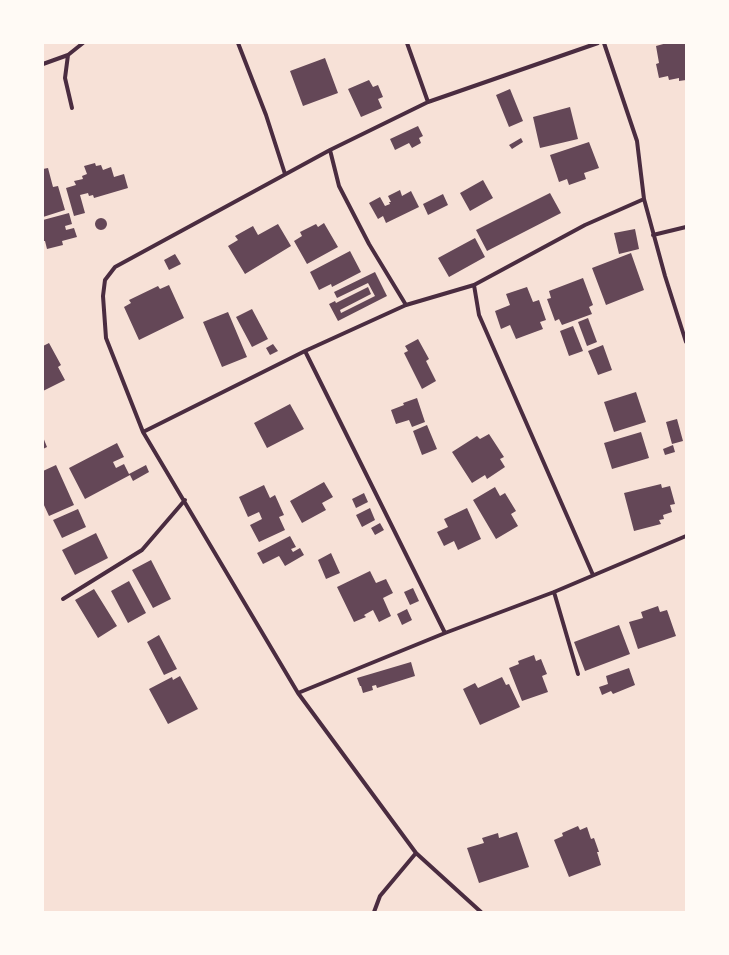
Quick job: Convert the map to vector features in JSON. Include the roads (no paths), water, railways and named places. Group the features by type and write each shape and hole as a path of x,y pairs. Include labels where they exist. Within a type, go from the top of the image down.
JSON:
{"street":[{"path":"43,64 68,55 83,43"},
{"path":"238,43 266,115 285,174"},
{"path":"407,43 428,102"},
{"path":"481,912 416,852 298,693 185,500 143,432 106,338 103,296 105,280 115,267 330,150 428,102 598,43"},
{"path":"604,43 637,141 644,199 665,276 686,342"},
{"path":"68,55 65,78 72,108"},
{"path":"330,150 339,186 369,244 406,305"},
{"path":"143,432 305,351 406,305 474,285 585,225 644,199"},
{"path":"653,235 686,227"},
{"path":"474,285 479,315 593,575"},
{"path":"305,351 445,633"},
{"path":"63,599 142,550 185,500"},
{"path":"298,693 445,633 554,592 686,536"},
{"path":"554,592 578,674"},
{"path":"374,912 380,896 416,852"}]}
